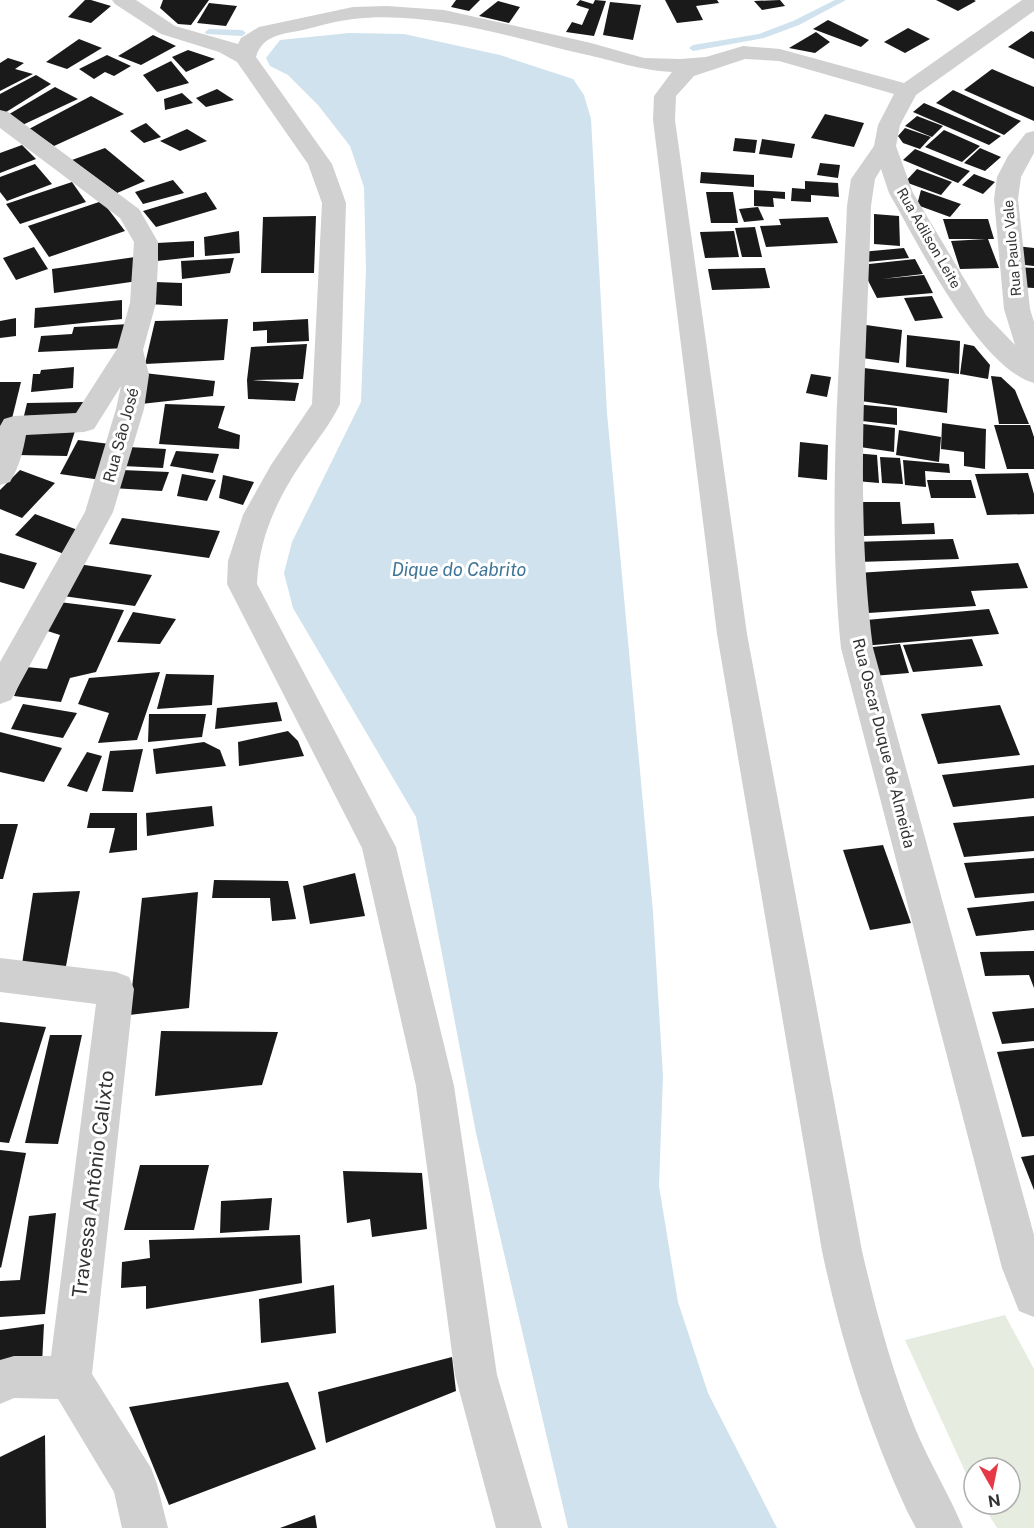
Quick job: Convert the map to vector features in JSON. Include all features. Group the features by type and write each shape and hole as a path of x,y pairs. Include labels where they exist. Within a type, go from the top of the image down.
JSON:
{"street":[{"path":"122,0 168,30 227,47 245,57 320,164 334,203 326,404 270,487 250,539 242,570 242,584 379,847 435,1086 477,1375 519,1528"},
{"path":"885,146 889,125 907,91 1034,1"},
{"path":"245,57 249,43 266,31 353,13 387,12 444,16 591,49 643,64 680,66 706,63"},
{"path":"665,96 674,82 686,71 743,52 767,52 907,91"},
{"path":"643,64 661,81 665,96 665,135 732,634 842,1251 862,1335 899,1444 940,1528"},
{"name":"Rua Sâo José","path":"0,117 118,203 137,225 146,242 143,303 130,350 136,375 130,409 99,512 0,691"},
{"name":"Rua Paulo Vale","path":"1034,138 1020,156 1009,177 1006,199 1017,309 1034,364"},
{"name":"Rua Adilson Leite","path":"885,146 901,193 976,320 1004,350 1034,374"},
{"name":"Rua Oscar Duque de Almeida","path":"885,146 863,179 859,206 848,528 850,586 856,638 997,1175 1023,1268 1034,1296"},
{"path":"0,475 9,457 14,426 84,422 130,350"},
{"name":"Travessa Antônio Calixto","path":"0,975 116,989 70,1378"},
{"path":"0,1382 30,1377 70,1378 135,1484 145,1528"}],"shaded area":[{"path":"1005,1315 1034,1369 1034,1528 997,1528 990,1516 1022,1516 1022,1456 962,1456 962,1465 905,1340"}],"water":[{"name":"Dique do Cabrito","path":"349,33 404,34 500,55 573,79 584,95 591,119 607,413 653,912 663,1076 659,1186 678,1302 708,1393 777,1528 568,1528 476,1133 416,817 293,608 284,573 292,542 361,402 366,270 364,187 350,146 318,105 288,75 270,66 266,58 280,40"}],"building":[{"path":"85,0 111,6 91,23 68,17"},
{"path":"163,0 209,0 191,25 178,24 160,8"},
{"path":"456,0 480,0 469,11 451,7"},
{"path":"580,0 593,4 595,0 606,1 594,36 566,32 572,22 582,25 589,9 576,5"},
{"path":"665,0 717,0 719,3 696,6 703,20 677,23"},
{"path":"780,0 785,6 762,10 754,1"},
{"path":"936,0 974,0 976,1 958,11"},
{"path":"498,1 520,7 509,23 479,16"},
{"path":"610,2 641,5 633,40 603,35"},
{"path":"209,3 237,6 226,26 197,23"},
{"path":"828,20 869,40 861,47 813,29"},
{"path":"908,28 930,39 905,53 884,42"},
{"path":"1031,31 1034,32 1034,59 1008,47"},
{"path":"816,32 830,42 815,53 789,48"},
{"path":"153,35 176,46 141,65 118,56"},
{"path":"79,39 102,48 67,69 46,62"},
{"path":"188,50 215,59 186,72 172,57"},
{"path":"107,55 131,66 114,76 105,72 94,79 79,69"},
{"path":"8,58 24,63 15,69 33,74 0,91 0,63"},
{"path":"171,61 189,83 157,92 143,75"},
{"path":"992,69 1034,87 1034,121 964,90"},
{"path":"36,75 51,84 3,114 0,113 0,94"},
{"path":"55,87 78,99 16,128 6,116"},
{"path":"217,89 234,100 206,107 196,98"},
{"path":"953,90 1021,121 1004,135 936,103"},
{"path":"182,93 193,103 165,110 164,99"},
{"path":"91,96 124,114 54,146 29,129"},
{"path":"924,103 1001,136 989,145 913,112"},
{"path":"825,114 864,123 854,147 811,138"},
{"path":"917,116 943,126 932,137 905,126"},
{"path":"146,123 161,137 144,143 130,131"},
{"path":"905,128 931,137 920,149 903,143 898,136"},
{"path":"187,129 207,141 180,151 160,141"},
{"path":"944,130 980,146 962,162 925,147"},
{"path":"735,138 757,140 755,153 733,151"},
{"path":"762,139 795,144 792,158 759,154"},
{"path":"22,145 36,159 0,173 0,153"},
{"path":"105,148 145,181 117,193 72,160"},
{"path":"980,148 1001,157 985,171 964,163"},
{"path":"915,149 970,171 958,183 903,160"},
{"path":"820,163 840,165 838,178 817,175"},
{"path":"35,164 52,184 7,201 0,192 0,177"},
{"path":"917,169 952,182 941,195 905,182"},
{"path":"701,172 754,175 754,187 700,183"},
{"path":"974,174 995,182 983,194 962,185"},
{"path":"173,180 184,193 143,204 135,192"},
{"path":"805,181 838,183 839,197 811,195 811,202 791,201 792,188 805,189"},
{"path":"72,182 86,202 20,224 6,204"},
{"path":"754,190 785,192 785,199 773,198 774,207 754,206"},
{"path":"921,190 961,204 950,217 917,205"},
{"path":"206,192 217,209 156,227 143,211"},
{"path":"706,192 733,192 738,223 711,223"},
{"path":"102,201 125,231 49,257 28,226"},
{"path":"758,207 764,220 744,222 739,209"},
{"path":"874,214 899,216 900,246 874,244"},
{"path":"316,216 314,273 261,273 263,217"},
{"path":"828,217 838,243 766,247 760,226 781,225 779,219"},
{"path":"943,219 988,219 994,239 988,239 999,268 960,269 951,241 986,239 949,239"},
{"path":"755,227 762,257 742,257 735,228"},
{"path":"239,231 240,253 205,256 204,237"},
{"path":"734,231 739,257 705,258 700,232"},
{"path":"194,241 194,257 157,261 157,243"},
{"path":"1015,246 1034,248 1034,266 1016,264"},
{"path":"34,247 48,269 16,280 3,258"},
{"path":"904,248 909,258 866,262 861,252"},
{"path":"135,257 138,281 54,293 52,269"},
{"path":"234,258 230,273 182,279 181,261"},
{"path":"915,259 923,274 882,279 924,275 933,293 877,298 860,265"},
{"path":"1015,267 1034,268 1034,288 1017,287"},
{"path":"765,268 770,288 712,290 708,269"},
{"path":"155,282 182,283 182,306 149,304"},
{"path":"932,296 943,318 915,321 904,298"},
{"path":"122,300 122,319 34,328 35,308"},
{"path":"16,318 16,336 0,338 0,321"},
{"path":"228,319 224,360 145,364 155,321"},
{"path":"308,319 309,341 267,343 267,330 253,331 253,322"},
{"path":"130,324 127,348 38,352 41,336 72,334 74,327"},
{"path":"866,325 902,330 899,363 862,358"},
{"path":"907,335 960,341 959,374 906,367"},
{"path":"307,344 303,379 252,380 299,383 295,401 248,399 247,380 251,347"},
{"path":"964,344 974,346 990,365 988,379 960,374"},
{"path":"74,367 73,388 31,392 33,374 40,374 41,370"},
{"path":"864,368 949,379 947,413 861,401"},
{"path":"144,373 215,381 213,396 141,404"},
{"path":"811,374 831,377 827,397 806,393"},
{"path":"991,376 1001,377 1015,390 1029,424 999,424"},
{"path":"0,382 21,382 8,435 0,435"},
{"path":"84,402 81,418 23,420 27,403"},
{"path":"165,404 225,406 218,428 240,435 239,449 159,444"},
{"path":"854,404 897,408 897,425 853,420"},
{"path":"855,423 895,428 894,452 853,446"},
{"path":"942,423 986,429 985,469 964,466 964,452 941,449"},
{"path":"994,425 1030,425 1034,437 1034,469 1007,469"},
{"path":"27,426 76,428 67,456 17,455"},
{"path":"899,430 941,437 939,462 896,455"},
{"path":"78,440 118,445 101,480 60,474"},
{"path":"800,442 828,445 827,480 798,477"},
{"path":"128,447 166,449 163,468 123,466"},
{"path":"176,451 219,454 213,473 170,466"},
{"path":"854,453 877,455 879,483 856,481"},
{"path":"880,457 900,458 903,484 882,483"},
{"path":"903,460 949,464 950,473 925,471 926,487 905,485"},
{"path":"20,470 55,483 22,518 0,509 0,490"},
{"path":"122,470 169,472 162,491 112,488"},
{"path":"1028,473 1034,494 1034,514 987,515 975,474"},
{"path":"182,474 216,480 207,501 177,496"},
{"path":"223,475 254,482 243,505 219,498"},
{"path":"927,480 971,480 976,498 931,498"},
{"path":"860,502 900,502 902,524 934,523 935,534 863,536"},
{"path":"35,514 83,532 64,554 15,535"},
{"path":"122,518 220,531 209,558 109,544"},
{"path":"953,539 959,559 857,562 852,542"},
{"path":"0,553 37,563 24,589 0,582"},
{"path":"1018,563 1028,588 971,591 976,606 868,613 857,573"},
{"path":"78,564 152,575 135,606 63,596"},
{"path":"59,602 124,610 96,672 70,678 61,702 14,696 26,667 47,669 60,635 38,628"},
{"path":"989,609 999,634 863,646 855,621"},
{"path":"133,612 176,619 160,644 117,642"},
{"path":"972,639 983,666 913,672 903,645"},
{"path":"900,644 909,673 873,676 864,648"},
{"path":"160,672 137,740 98,743 109,713 78,704 89,678"},
{"path":"166,674 214,675 212,705 157,709"},
{"path":"277,702 282,721 215,729 217,708"},
{"path":"23,704 77,713 63,738 11,729"},
{"path":"1000,705 1020,755 938,764 921,714"},
{"path":"149,714 206,714 202,737 148,742"},
{"path":"288,731 298,741 304,756 239,766 238,742"},
{"path":"0,732 62,748 44,782 0,772"},
{"path":"204,742 220,750 226,766 156,774 153,749"},
{"path":"143,749 133,792 102,791 110,751"},
{"path":"87,752 102,756 87,792 67,786"},
{"path":"1034,765 1034,798 953,807 942,775"},
{"path":"212,806 214,826 147,836 146,813"},
{"path":"90,813 137,813 137,850 109,853 115,828 87,828"},
{"path":"1034,816 1034,851 964,857 953,823"},
{"path":"0,824 18,824 3,879 0,879"},
{"path":"883,845 911,923 870,930 843,850"},
{"path":"1034,858 1034,893 975,898 964,863"},
{"path":"355,873 365,916 310,924 303,886"},
{"path":"214,880 288,881 296,919 272,921 270,898 212,898"},
{"path":"80,891 63,982 20,977 33,893"},
{"path":"198,892 189,1008 129,1015 142,898"},
{"path":"1034,901 1034,930 976,936 967,908"},
{"path":"1034,951 1034,988 1029,975 985,976 980,952"},
{"path":"1034,1008 1034,1041 1002,1044 992,1012"},
{"path":"0,1022 46,1027 9,1143 0,1142"},
{"path":"161,1031 278,1032 262,1085 155,1096"},
{"path":"50,1035 82,1035 58,1144 25,1143"},
{"path":"1034,1048 1034,1136 1022,1137 997,1052"},
{"path":"0,1150 26,1153 1,1268 0,1267"},
{"path":"1034,1155 1034,1190 1021,1157"},
{"path":"140,1165 209,1165 194,1230 124,1230"},
{"path":"343,1171 422,1173 427,1229 372,1237 370,1219 347,1223"},
{"path":"272,1198 269,1230 220,1233 221,1201"},
{"path":"56,1213 45,1314 0,1317 0,1281 20,1280 29,1216"},
{"path":"300,1235 302,1283 146,1309 146,1286 121,1288 122,1262 150,1258 149,1240"},
{"path":"334,1285 336,1333 261,1343 259,1299"},
{"path":"44,1324 42,1364 0,1370 0,1330"},
{"path":"452,1357 456,1391 326,1443 318,1392"},
{"path":"288,1382 316,1449 169,1505 129,1407"},
{"path":"45,1435 46,1528 0,1528 0,1457"},
{"path":"315,1515 317,1528 280,1528"}],"waterway":[{"path":"693,48 761,36 796,23 842,0"},
{"path":"209,32 242,33"}]}
